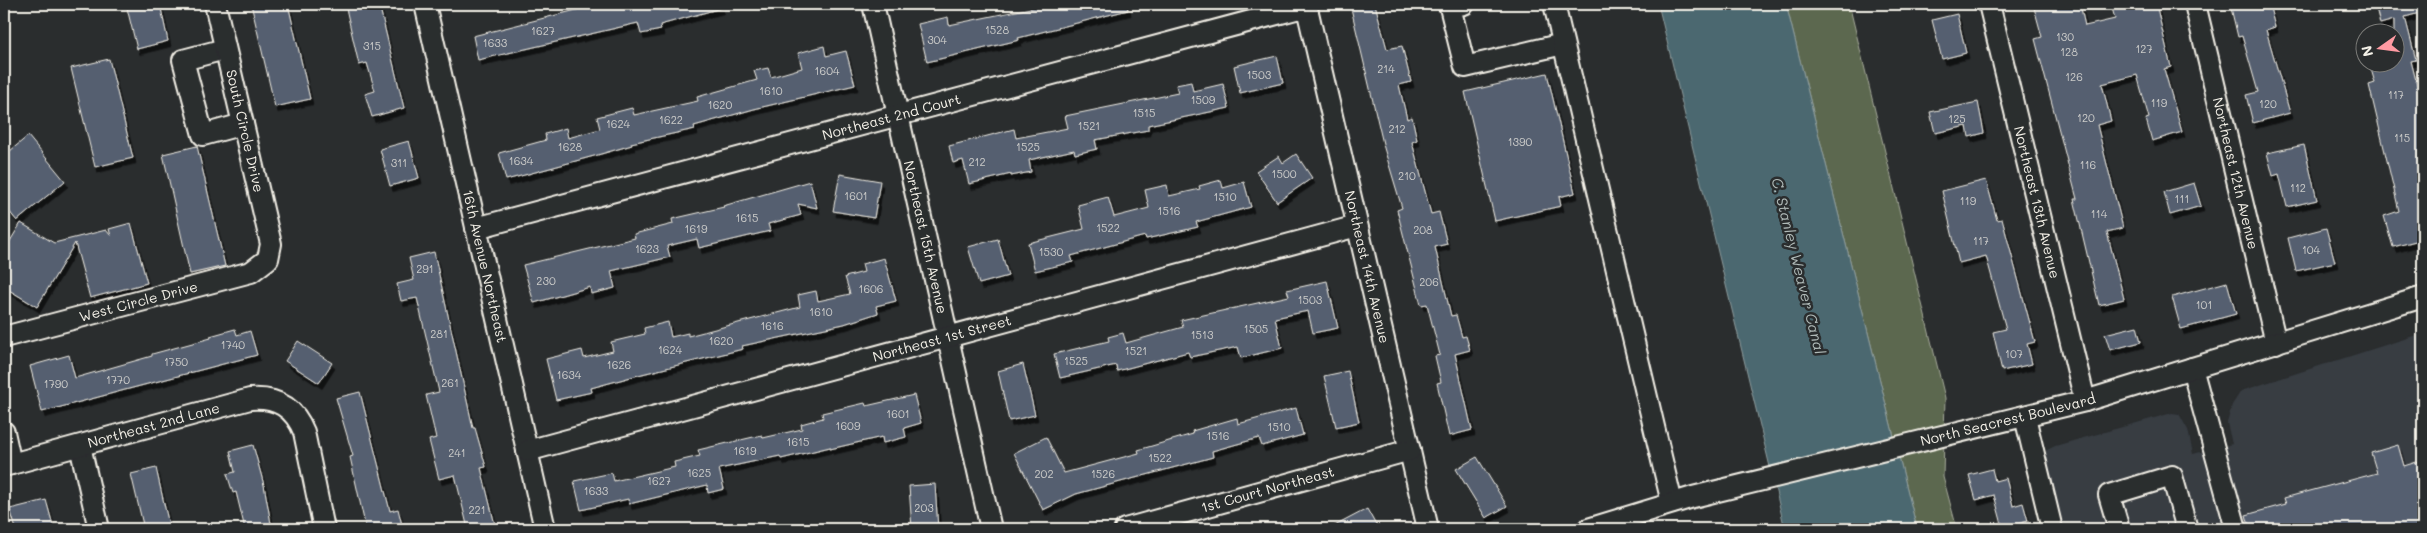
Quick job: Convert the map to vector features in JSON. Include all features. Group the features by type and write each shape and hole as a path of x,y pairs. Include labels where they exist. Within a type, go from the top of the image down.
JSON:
{"street":[{"name":"South Circle Drive","path":"215,4 272,244 268,259"},
{"name":"16th Avenue Northeast","path":"424,4 545,529"},
{"name":"Northeast 15th Avenue","path":"873,4 991,529"},
{"path":"1464,4 1450,7 1465,67 1563,44"},
{"path":"1554,4 1672,503"},
{"name":"Northeast 13th Avenue","path":"1988,4 2085,401"},
{"name":"Northeast 12th Avenue","path":"2195,4 2276,343"},
{"name":"Northeast 2nd Court","path":"476,228 1307,5"},
{"name":"Northeast 14th Avenue","path":"1307,5 1428,529"},
{"path":"226,50 183,60 202,135 243,124"},
{"name":"Northeast 1st Street","path":"527,451 1357,226"},
{"name":"West Circle Drive","path":"4,337 250,272 268,259"},
{"name":"North Seacrest Boulevard","path":"1588,529 1672,503 1766,478 2085,401 2423,297"},
{"path":"2192,368 2236,529"},
{"name":"Northeast 2nd Lane","path":"7,465 250,399 264,398 278,401 289,408 298,419 304,432 324,529"},
{"path":"2025,417 2052,529"},
{"path":"4,432 7,465"},
{"path":"80,446 99,529"},
{"name":"1st Court Northeast","path":"1125,529 1410,450"},
{"path":"2119,529 2109,495 2172,476 2187,529"}],"shaded area":[{"path":"2423,333 2423,529 2063,529 2044,454 2047,450 2055,446 2172,413 2179,414 2188,430 2193,454 2232,444 2227,423 2232,405 2241,391"}],"green space":[{"path":"1786,4 1849,4 1945,398 1943,477 1957,529 1917,529"}],"water":[{"name":"C. Stanley Weaver Canal","path":"1658,4 1786,4 1917,529 1785,529"}],"building":[{"path":"126,4 160,4 168,41 137,49"},
{"path":"251,4 288,4 310,99 275,107"},
{"path":"345,4 379,4 404,108 372,117 365,94 375,91 367,63 359,65"},
{"path":"600,4 720,4 721,8 660,25 661,30 641,34 638,23 478,60 473,36"},
{"path":"1050,4 1127,4 1128,10 1018,38 1019,40 927,62 918,24 948,17 949,25"},
{"path":"1350,4 1375,4 1387,49 1402,46 1411,82 1399,85 1407,119 1412,117 1417,140 1412,142 1431,214 1439,212 1447,244 1435,247 1451,316 1456,315 1462,337 1466,336 1470,350 1455,354 1472,430 1449,436 1437,383 1441,382 1435,356 1440,355 1427,304 1421,305 1397,210 1402,208 1384,148"},
{"path":"2033,4 2080,4 2085,26 2115,19 2111,4 2156,4 2171,67 2164,69 2182,132 2152,141 2146,119 2149,118 2137,75 2102,84 2111,121 2097,125 2123,228 2107,232 2124,299 2099,305 2074,199 2077,199 2035,39 2042,37"},
{"path":"2230,4 2269,4 2275,27 2266,30 2290,113 2253,123 2246,95 2258,92 2242,36 2238,37"},
{"path":"2375,4 2423,4 2423,12 2405,17 2416,60 2411,61 2423,108 2423,239 2393,247 2384,216 2399,211 2369,85 2375,83 2372,72 2404,72 2404,22 2394,22 2394,20 2380,22"},
{"path":"1957,14 1966,53 1942,59 1932,20"},
{"path":"824,46 826,56 846,51 855,85 754,109 694,126 695,129 631,143 632,145 506,180 499,153 546,140 545,134 566,128 568,138 600,129 597,117 632,108 634,115 698,101 697,97 757,80 754,71 768,68 771,77 802,68 798,53"},
{"path":"1277,56 1283,83 1240,93 1234,66"},
{"path":"109,59 133,158 95,167 71,68"},
{"path":"1547,73 1575,193 1559,197 1561,206 1495,221 1465,92"},
{"path":"1191,82 1193,91 1223,84 1229,108 1148,125 1148,130 1095,140 1097,149 1075,154 1074,150 1029,160 1031,172 1011,176 1011,174 969,184 963,160 953,163 949,146 1014,129 1016,138 1068,128 1065,116 1178,93 1176,85"},
{"path":"1978,102 1984,133 1969,137 1967,126 1935,133 1930,112"},
{"path":"28,136 65,181 17,221 4,205 4,156"},
{"path":"409,141 419,178 390,186 380,149"},
{"path":"2304,145 2317,200 2287,207 2279,174 2273,176 2267,153"},
{"path":"197,146 225,266 190,274 163,154"},
{"path":"1296,154 1312,178 1277,202 1256,171 1279,156 1283,163"},
{"path":"840,174 880,181 874,218 833,211"},
{"path":"1221,180 1223,188 1244,182 1251,207 1196,222 1198,227 1146,239 1145,236 1071,256 1073,262 1035,271 1028,243 1084,229 1078,205 1108,197 1114,217 1149,208 1145,190 1167,185 1169,196 1200,189 1199,186"},
{"path":"1986,180 1997,220 2002,219 2035,342 2027,344 2032,364 2002,371 1993,332 2006,329 1986,256 1959,263 1942,191"},
{"path":"810,181 817,208 798,204 801,215 768,224 770,231 699,248 697,239 667,246 670,257 611,271 615,288 591,294 590,287 534,303 523,265 635,238 634,234 673,224 672,219 724,207"},
{"path":"2194,183 2201,206 2170,215 2164,192"},
{"path":"21,223 54,243 106,230 111,236 109,229 131,223 147,283 90,298 75,243 37,307 4,287 4,251"},
{"path":"2326,228 2335,262 2296,271 2288,238"},
{"path":"998,239 1008,276 979,284 968,247"},
{"path":"434,252 473,428 475,428 486,467 481,468 496,529 468,529 455,475 439,479 429,440 436,438 426,395 439,392 417,298 401,301 397,284 414,280 409,258"},
{"path":"884,258 896,301 876,306 878,313 844,324 742,346 743,349 642,374 591,388 592,392 556,400 546,359 582,350 584,358 613,351 611,342 645,334 644,328 668,322 671,337 688,333 688,336 800,307 798,295 816,291 818,301 850,294 845,277 864,272 862,264"},
{"path":"1327,281 1338,328 1313,333 1308,311 1275,318 1282,348 1241,358 1238,347 1190,357 1188,352 1117,371 1116,365 1060,378 1054,354 1109,341 1108,337 1123,333 1126,343 1183,327 1181,320 1289,296 1287,290"},
{"path":"2227,282 2236,314 2181,329 2172,297"},
{"path":"2137,326 2141,342 2110,350 2105,334"},
{"path":"235,329 237,335 250,331 257,355 42,412 30,366 69,355 75,378 211,338 210,336"},
{"path":"298,341 332,363 319,383 285,361"},
{"path":"1023,364 1035,415 1009,421 998,371"},
{"path":"1348,371 1359,422 1336,427 1324,376"},
{"path":"360,392 390,511 398,509 403,529 366,529 350,457 353,456 336,398"},
{"path":"914,395 921,423 904,428 906,437 883,443 882,437 781,459 780,456 719,469 724,489 708,493 707,485 629,504 628,499 581,510 574,481 612,473 614,481 675,467 674,462 700,456 698,450 762,435 763,438 802,429 801,424 823,418 822,413 865,403 866,406"},
{"path":"1296,408 1303,435 1262,446 1259,438 1212,451 1213,457 1076,494 1043,510 1014,453 1046,437 1064,473 1139,453 1138,450 1193,434 1192,431 1237,418 1238,424"},
{"path":"253,445 264,485 272,529 245,529 236,492 233,493 227,474 235,472 230,451"},
{"path":"2398,445 2404,466 2423,460 2423,529 2250,529 2246,515 2286,504 2284,498 2377,473 2371,453"},
{"path":"1477,457 1507,506 1486,518 1456,469"},
{"path":"156,468 170,529 144,529 131,474"},
{"path":"1992,469 1995,481 2006,478 2013,506 2023,503 2028,521 2003,528 1994,495 1976,500 1969,475"},
{"path":"935,484 938,529 912,529 909,486"},
{"path":"46,500 54,529 16,529 10,509"},
{"path":"1367,509 1378,529 1329,529"}]}
